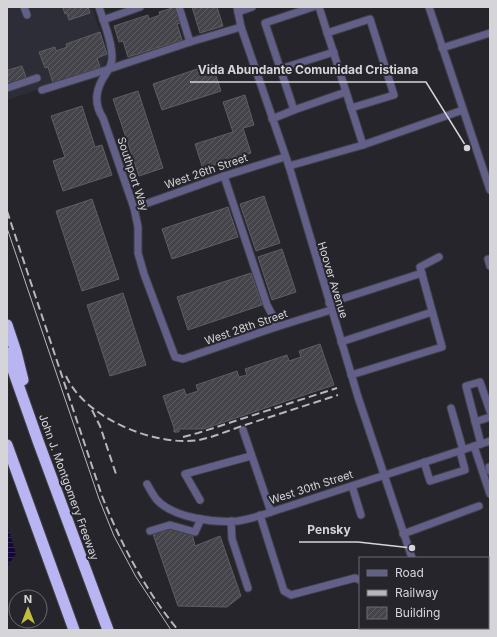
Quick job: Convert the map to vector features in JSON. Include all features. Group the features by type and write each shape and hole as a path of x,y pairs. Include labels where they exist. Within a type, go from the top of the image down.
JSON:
{"highway":[{"path":"7,325 16,352 38,441"},
{"name":"John J. Montgomery Freeway","path":"7,354 108,630"},
{"path":"7,445 74,630"}],"street":[{"path":"24,7 27,15"},
{"name":"Southport Way","path":"99,7 110,45 112,59 109,69 101,82 96,97 98,111 103,118 134,208 138,227 138,253 144,274 172,350"},
{"path":"116,7 123,13"},
{"path":"103,20 140,7"},
{"path":"179,7 190,42"},
{"path":"238,10 252,7"},
{"path":"294,110 265,23 313,7"},
{"path":"319,7 364,145"},
{"path":"429,7 490,190"},
{"name":"Hoover Avenue","path":"238,10 241,27 288,166 351,375 412,557"},
{"path":"327,33 370,19 394,95 351,108"},
{"path":"42,90 241,27"},
{"path":"442,48 490,33"},
{"path":"280,69 334,52"},
{"path":"7,88 37,78"},
{"path":"272,119 346,92"},
{"path":"288,166 364,145 463,110"},
{"name":"West 26th Street","path":"134,208 224,176 285,157"},
{"path":"224,176 267,305 275,320 276,327"},
{"path":"351,375 442,347 420,267 439,257"},
{"path":"329,303 422,273"},
{"name":"West 28th Street","path":"172,350 175,357 183,359 331,310"},
{"path":"341,342 432,312"},
{"path":"490,412 480,382 466,386 490,494"},
{"path":"424,462 430,481 465,470 451,408"},
{"path":"475,422 490,417"},
{"path":"243,430 271,512"},
{"name":"West 30th Street","path":"147,484 157,500 170,509 181,514 200,519 238,521 260,516 490,441"},
{"path":"200,500 185,474 252,456"},
{"path":"490,467 490,471"},
{"path":"352,486 361,515"},
{"path":"404,534 479,506"},
{"path":"260,516 284,592 290,595 355,578 359,580"},
{"path":"150,531 170,525 195,532 200,519"},
{"path":"231,521 232,539 248,588"}],"shaded area":[{"path":"7,7 92,7 108,56 103,68 7,100"},
{"path":"7,525 16,554 7,567"}],"building":[{"path":"88,7 90,13 69,20 67,13 65,14 63,8"},
{"path":"175,7 180,23 177,24 182,40 128,57 123,41 119,42 114,26 148,15 149,19 160,15 159,12"},
{"path":"192,7 217,7 223,26 200,33"},
{"path":"100,32 107,54 97,58 100,67 53,83 48,67 45,68 39,52 55,47 56,51 67,47 66,44"},
{"path":"212,64 221,91 162,110 153,84"},
{"path":"22,66 27,80 7,88 8,70"},
{"path":"138,91 163,168 139,176 113,99"},
{"path":"245,95 254,125 243,128 251,153 203,169 195,144 233,132 223,102"},
{"path":"82,106 95,147 102,145 112,175 63,191 53,161 65,157 51,116"},
{"path":"264,196 280,243 256,251 240,204"},
{"path":"92,199 119,279 82,291 56,211"},
{"path":"228,207 238,237 172,259 162,229"},
{"path":"282,249 296,292 272,300 258,257"},
{"path":"251,273 262,305 188,330 177,297"},
{"path":"123,293 146,365 110,376 87,305"},
{"path":"320,344 334,385 203,429 179,429 179,432 174,432 163,396 184,389 186,395 198,391 196,385 237,371 239,377 247,375 245,369 287,355 289,361 301,357 299,351"},
{"path":"174,528 192,533 195,546 220,536 241,596 227,607 178,606 153,534"}],"tram line":[{"path":"7,228 99,499 114,536 136,577 171,630"}],"railway":[{"path":"7,211 102,496 117,532 144,583 178,630"},
{"path":"66,376 75,391 89,405 105,417 143,434 162,439 181,441 199,440 210,437 338,395"},
{"path":"183,437 337,388"},
{"path":"92,410 100,426 117,477"}],"place":[{"name":"Vida Abundante Comunidad Cristiana","path":"467,148"},
{"name":"Pensky","path":"412,548"}]}
